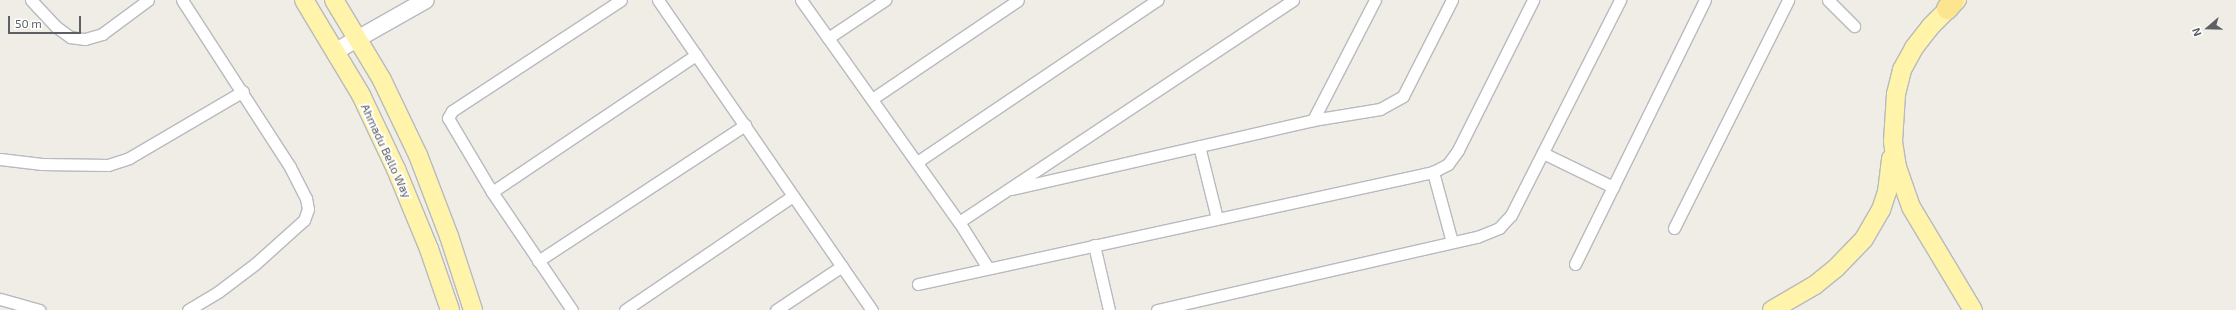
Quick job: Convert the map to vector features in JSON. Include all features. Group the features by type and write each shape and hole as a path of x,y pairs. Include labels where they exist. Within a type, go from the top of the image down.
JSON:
{"main road":[{"name":"Ahmadu Bello Way","path":"304,0 336,51 361,95 396,168 450,310"},
{"name":"Ahmadu Bello Way","path":"334,0 382,80 418,155 475,310"},
{"path":"1772,310 1815,285 1836,268 1864,239 1881,210 1887,192 1893,142 1896,94 1902,70 1914,48 1952,3"},
{"path":"1893,142 1897,167 1911,206 1973,310"},
{"path":"442,286 445,310"}],"street":[{"path":"31,0 55,26 70,37 85,40 102,34 148,0"},
{"path":"182,0 243,92 290,167 306,198 308,209 304,220 256,264 218,292 188,310"},
{"path":"336,51 426,0"},
{"path":"572,310 492,192 450,125 448,118 452,111 621,0"},
{"path":"658,0 872,310"},
{"path":"801,0 959,222 988,268"},
{"path":"828,38 885,0"},
{"path":"872,99 1018,0"},
{"path":"917,162 1157,0"},
{"path":"959,222 1012,189 1293,0"},
{"path":"1313,120 1375,0"},
{"path":"1012,189 1313,120 1380,109 1403,96 1452,0"},
{"path":"918,284 1433,172 1448,164 1458,150 1533,0"},
{"path":"1157,310 1452,242 1499,228 1511,215 1620,0"},
{"path":"1574,264 1705,0"},
{"path":"1674,228 1788,0"},
{"path":"1828,0 1854,26"},
{"path":"492,192 696,55"},
{"path":"0,159 42,164 108,165 129,158 243,92"},
{"path":"538,261 745,125"},
{"path":"1199,146 1217,218"},
{"path":"1543,153 1613,187"},
{"path":"1433,172 1452,242"},
{"path":"625,310 793,196"},
{"path":"1094,245 1109,310"},
{"path":"776,310 842,266"},
{"path":"0,299 39,310"}]}
